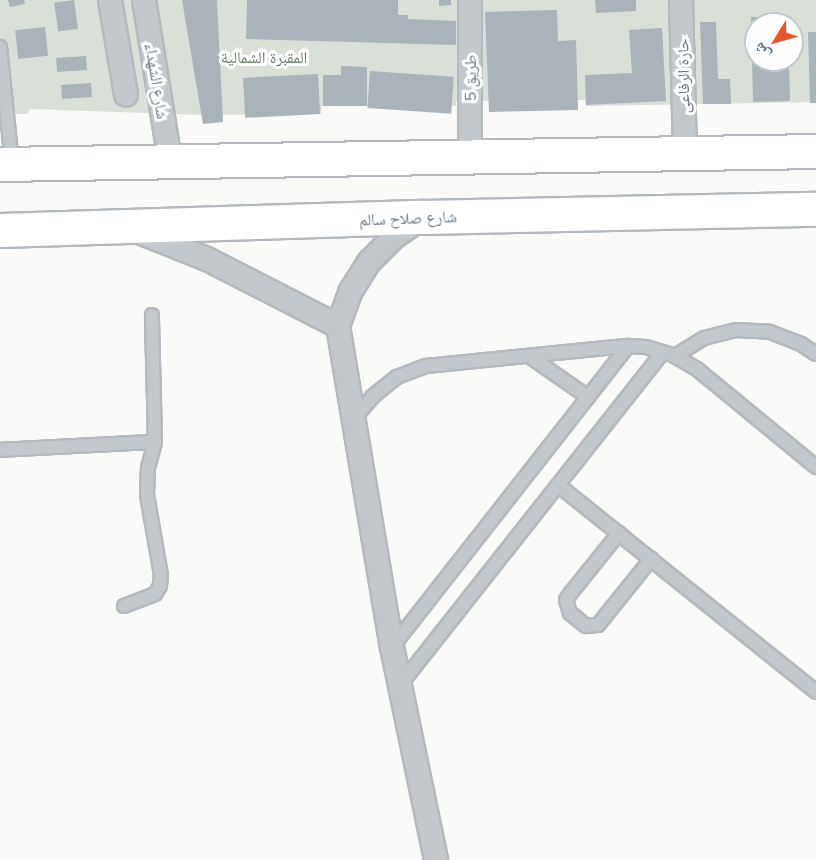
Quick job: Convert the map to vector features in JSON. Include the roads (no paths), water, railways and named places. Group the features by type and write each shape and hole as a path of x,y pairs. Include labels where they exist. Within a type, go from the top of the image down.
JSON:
{"highway":[{"path":"6,164 816,151"},
{"name":"شارع صلاح سالم","path":"0,230 423,217 816,210"}],"street":[{"name":"شارع الشهداء","path":"110,0 126,95"},
{"name":"شارع الشهداء","path":"144,0 170,161"},
{"name":"طريق 5","path":"470,156 471,0"},
{"name":"حارة الرفاعى","path":"681,0 685,153"},
{"path":"423,217 394,237 369,262 350,293 338,326 352,421 392,647 436,860"},
{"path":"123,227 162,238 338,326"}],"lane":[{"path":"0,47 6,164"},
{"path":"124,606 154,594 160,585 161,575 147,495 148,468 155,442 152,315"},
{"path":"675,356 704,338 736,330 770,332 801,344 816,354"},
{"path":"352,421 372,396 397,377 426,366 628,346 675,356 698,370 816,467"},
{"path":"392,647 628,346"},
{"path":"400,686 663,352"},
{"path":"529,356 588,397"},
{"path":"0,450 155,442"},
{"path":"558,485 816,692"},
{"path":"618,533 566,600 570,613 586,626 598,625 651,559"}],"park label":[{"name":"المقبرة الشمالية","path":"264,57"}]}
